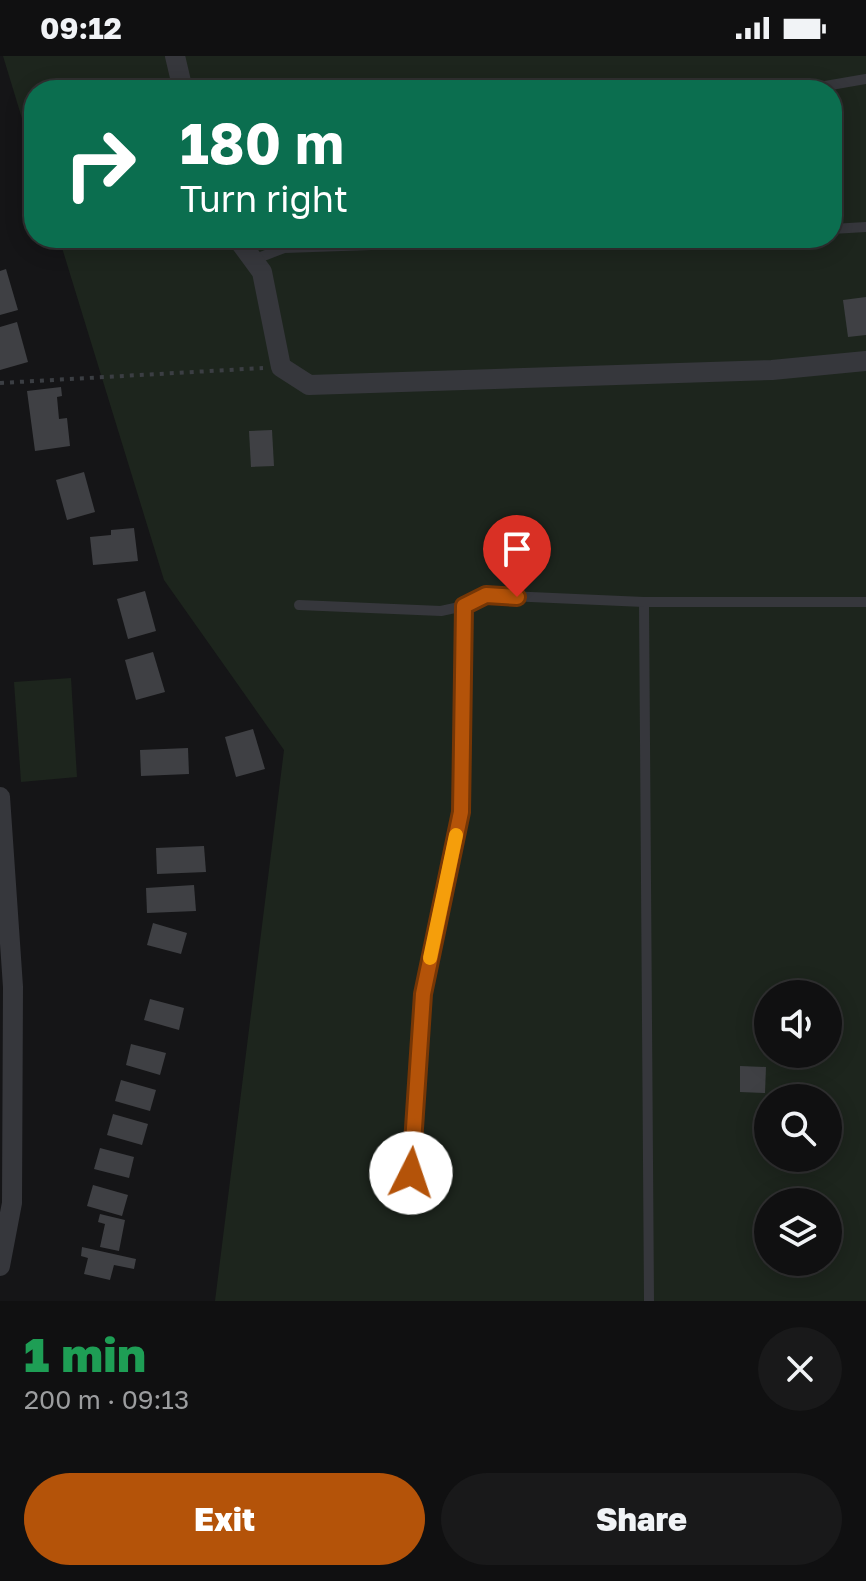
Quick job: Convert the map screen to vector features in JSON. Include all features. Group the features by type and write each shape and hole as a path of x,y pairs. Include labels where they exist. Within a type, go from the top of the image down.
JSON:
{"street":[{"path":"175,56 181,80"},
{"path":"244,248 262,272 281,367 309,385 772,370 866,361"},
{"path":"0,797 13,1002 12,1203 0,1266"}],"lane":[{"path":"842,83 866,79"},
{"path":"842,228 866,227"},
{"path":"253,260 284,248"},
{"path":"299,605 441,611 464,606 486,595 644,602 866,602"},
{"path":"644,602 649,1301"},
{"path":"409,1203 423,994 461,812 464,606"}],"path":[{"path":"0,383 281,367"}],"shaded area":[{"path":"3,56 866,56 866,1301 215,1301 284,750 164,580 62,248 842,248 842,80 24,80 24,125"},
{"path":"71,678 77,777 21,782 14,682"}],"building":[{"path":"6,269 18,310 0,315 0,271"},
{"path":"866,297 866,335 848,337 843,300"},
{"path":"17,322 28,362 0,370 0,327"},
{"path":"61,387 62,396 57,397 59,419 67,418 70,446 35,451 27,391"},
{"path":"272,430 274,466 251,467 249,431"},
{"path":"84,472 95,512 67,520 56,480"},
{"path":"134,528 138,561 93,565 90,537 111,535 111,530"},
{"path":"145,591 156,631 128,639 117,599"},
{"path":"153,652 165,692 136,700 125,660"},
{"path":"253,729 265,769 236,777 225,737"},
{"path":"188,748 189,774 141,776 140,750"},
{"path":"204,846 206,872 157,874 156,848"},
{"path":"194,885 196,911 147,913 146,888"},
{"path":"153,923 187,933 181,954 147,945"},
{"path":"150,999 184,1008 179,1030 144,1020"},
{"path":"131,1044 166,1053 160,1075 126,1065"},
{"path":"740,1066 766,1068 765,1084 754,1084 754,1093 740,1092"},
{"path":"121,1080 156,1090 150,1111 115,1101"},
{"path":"113,1114 148,1124 142,1145 107,1135"},
{"path":"100,1148 134,1157 129,1178 94,1169"},
{"path":"93,1185 128,1195 122,1216 87,1206"},
{"path":"100,1214 125,1220 119,1251 100,1247 105,1224 98,1222"},
{"path":"82,1247 136,1259 134,1269 114,1265 110,1280 84,1274 88,1258 81,1256"}],"slow traffic":[{"path":"430,958 456,835"}],"route":[{"path":"411,1173 423,994 461,812 464,606 486,595 517,597"}]}
